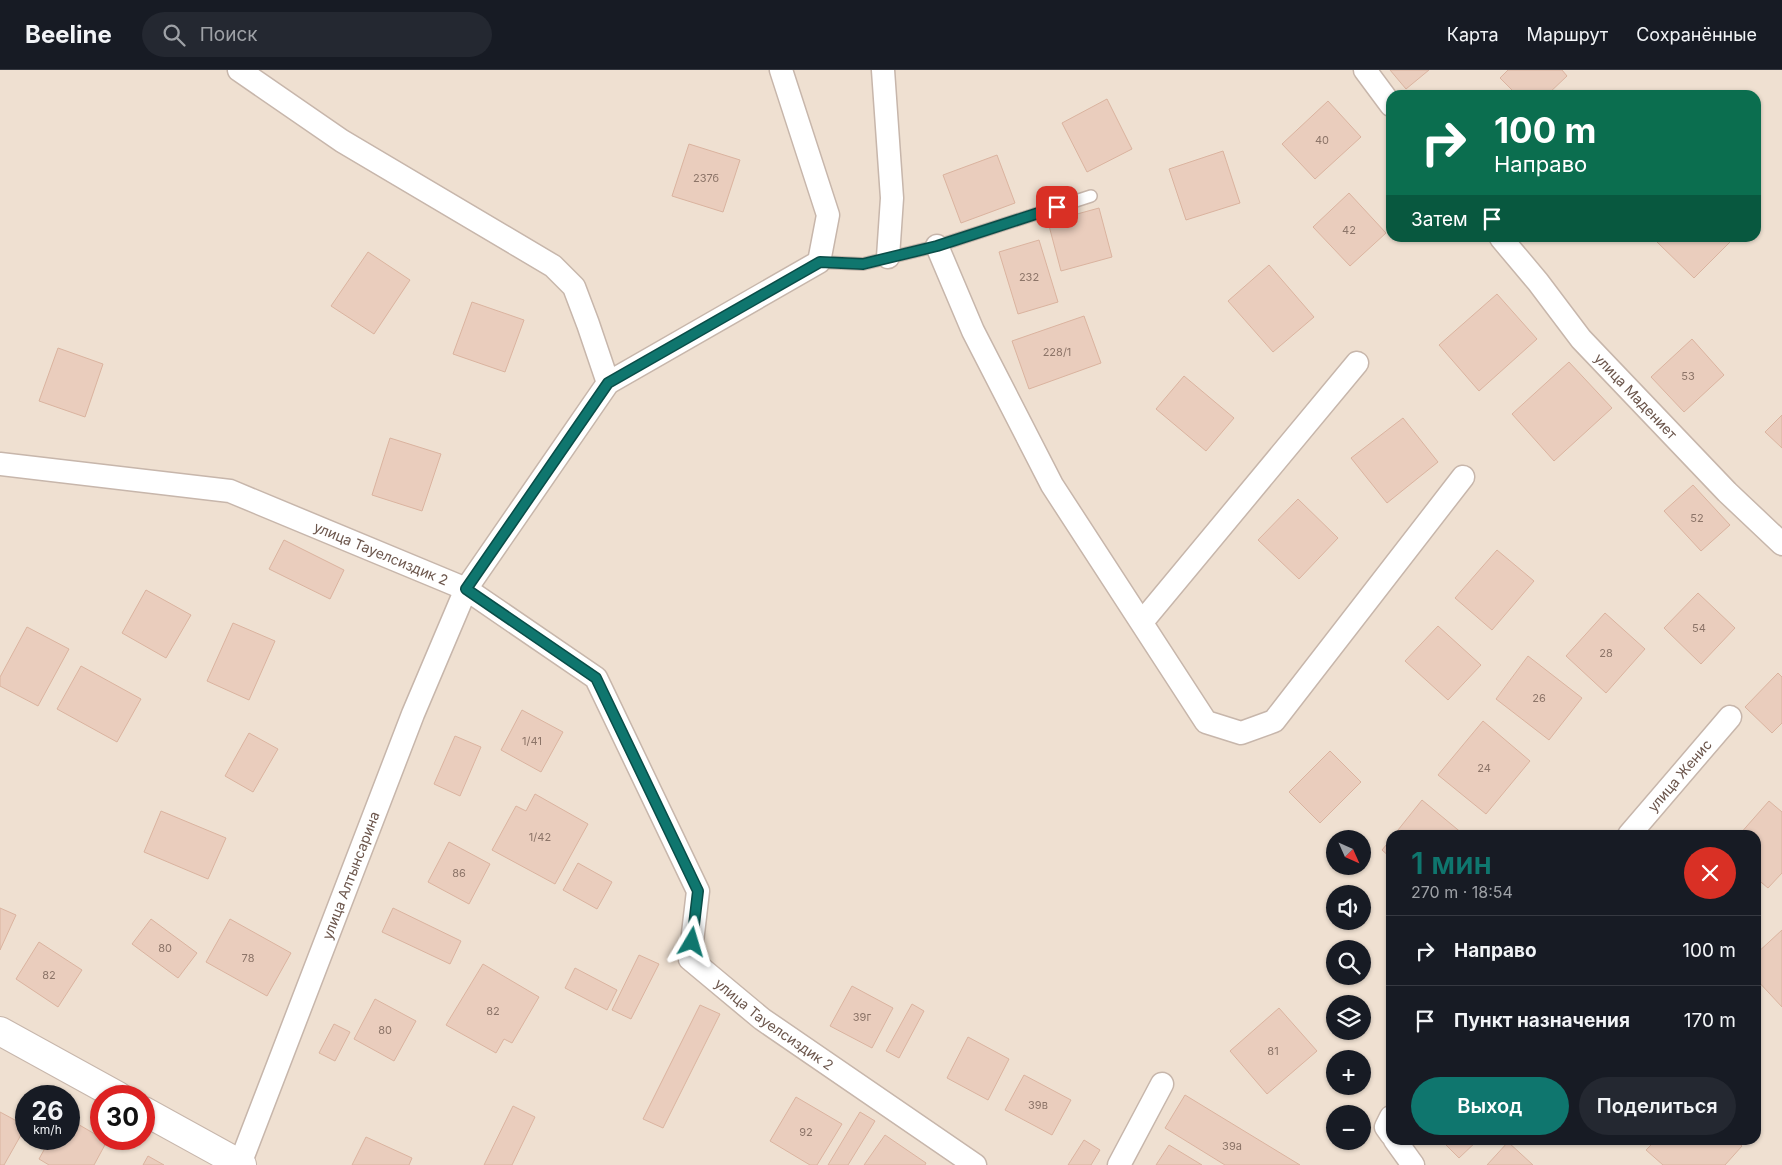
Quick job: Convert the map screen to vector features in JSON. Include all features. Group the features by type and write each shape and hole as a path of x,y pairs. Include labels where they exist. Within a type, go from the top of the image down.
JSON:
{"street":[{"path":"240,70 342,141 553,266 574,287 608,383 820,262 828,215 781,70"},
{"path":"883,70 892,198 888,257"},
{"path":"1365,70 1386,98"},
{"name":"улица Мадениет","path":"1503,242 1538,282 1581,339 1728,492 1782,544"},
{"path":"937,246 973,331 1052,485 1206,722 1241,733 1274,721 1463,477"},
{"path":"1142,622 1357,364"},
{"name":"улица Алтынсарина","path":"240,1165 413,714 466,589 608,383"},
{"name":"улица Тауелсиздик 2","path":"0,464 230,491 466,589 596,678 698,891 690,959 762,1019 975,1165"},
{"name":"улица Женис","path":"1634,830 1730,717"},
{"path":"0,1031 98,1085"},
{"path":"1119,1165 1162,1084"},
{"path":"155,1117 240,1165"},
{"path":"1399,1145 1413,1165"}],"lane":[{"path":"820,262 863,264 937,246 1091,196"}],"shaded area":[{"path":"0,70 1782,70 1782,1165 0,1165"}],"building":[{"path":"1390,70 1429,70 1406,89"},
{"path":"1508,70 1562,70 1567,76 1552,90 1512,90 1500,78"},
{"path":"1107,99 1132,149 1087,172 1062,123"},
{"path":"1328,101 1361,137 1315,179 1282,144"},
{"path":"689,144 740,160 723,212 672,196"},
{"path":"1223,151 1240,203 1186,220 1169,169"},
{"path":"997,155 1015,203 961,223 943,175"},
{"path":"1349,193 1386,233 1350,266 1313,227"},
{"path":"1099,208 1112,257 1061,271 1048,222"},
{"path":"1039,240 1058,302 1018,314 999,252"},
{"path":"1657,242 1730,242 1694,278"},
{"path":"368,252 410,280 374,334 331,306"},
{"path":"1269,265 1314,317 1273,352 1228,301"},
{"path":"1497,294 1537,339 1479,391 1439,345"},
{"path":"472,302 524,320 505,372 453,354"},
{"path":"1084,316 1101,363 1029,389 1012,341"},
{"path":"1692,339 1724,375 1684,412 1651,377"},
{"path":"58,348 103,364 85,417 39,401"},
{"path":"1569,362 1612,408 1554,461 1512,414"},
{"path":"1184,376 1234,418 1206,451 1156,409"},
{"path":"1782,415 1782,448 1765,432"},
{"path":"1403,418 1438,462 1387,503 1351,458"},
{"path":"390,438 441,454 422,511 372,495"},
{"path":"1693,485 1730,525 1701,551 1664,511"},
{"path":"1298,499 1338,538 1299,579 1258,540"},
{"path":"284,540 344,570 330,599 269,569"},
{"path":"1497,550 1534,581 1492,630 1455,598"},
{"path":"146,590 191,615 166,658 122,633"},
{"path":"1698,593 1735,628 1701,664 1664,628"},
{"path":"1605,613 1645,649 1606,693 1566,656"},
{"path":"233,623 275,641 249,700 207,681"},
{"path":"1438,626 1481,665 1448,700 1405,661"},
{"path":"27,627 69,649 38,706 0,686 0,677"},
{"path":"1528,656 1582,698 1549,740 1496,699"},
{"path":"81,666 141,699 117,742 57,709"},
{"path":"1778,673 1782,677 1782,723 1772,733 1745,707"},
{"path":"522,710 563,732 541,772 501,750"},
{"path":"1483,721 1530,761 1486,814 1438,775"},
{"path":"249,733 278,749 253,792 225,776"},
{"path":"455,736 481,747 460,796 434,784"},
{"path":"1330,751 1361,782 1320,823 1289,792"},
{"path":"535,794 588,824 555,884 492,850 516,806 526,811"},
{"path":"1422,800 1458,830 1398,830"},
{"path":"1769,801 1782,812 1782,873 1768,888 1761,882 1761,830 1743,830"},
{"path":"161,811 226,838 208,879 144,852"},
{"path":"449,842 490,864 469,904 428,882"},
{"path":"1386,845 1386,854 1382,850"},
{"path":"578,863 612,882 597,909 563,890"},
{"path":"0,908 16,915 0,950"},
{"path":"393,908 461,941 450,964 382,932"},
{"path":"151,919 197,953 178,978 132,944"},
{"path":"230,919 291,953 267,996 206,962"},
{"path":"1782,930 1782,1007 1761,984 1761,949"},
{"path":"39,942 82,970 58,1007 16,979"},
{"path":"639,955 659,964 631,1019 612,1010"},
{"path":"483,964 539,997 512,1043 504,1039 496,1053 446,1025"},
{"path":"575,968 617,990 607,1010 565,988"},
{"path":"852,986 893,1008 872,1048 830,1026"},
{"path":"375,999 416,1021 394,1061 354,1039"},
{"path":"912,1004 924,1011 899,1058 886,1051"},
{"path":"700,1005 720,1014 663,1128 643,1119"},
{"path":"1279,1008 1317,1051 1267,1094 1230,1051"},
{"path":"334,1024 350,1032 335,1061 319,1053"},
{"path":"968,1037 1009,1059 988,1100 947,1078"},
{"path":"1024,1075 1071,1100 1052,1135 1005,1110"},
{"path":"1185,1095 1300,1165 1225,1165 1165,1128"},
{"path":"796,1097 842,1124 817,1165 810,1165 770,1141"},
{"path":"513,1106 535,1117 512,1165 484,1165"},
{"path":"0,1112 15,1120 15,1146 4,1165 0,1165"},
{"path":"860,1112 875,1121 848,1165 828,1165"},
{"path":"80,1125 90,1131 90,1150 102,1150 94,1165 49,1165 39,1159 44,1150 80,1150"},
{"path":"885,1135 926,1163 925,1165 864,1165"},
{"path":"366,1137 412,1158 409,1165 352,1165"},
{"path":"1084,1140 1100,1150 1091,1165 1068,1165"},
{"path":"1169,1145 1202,1165 1156,1165"},
{"path":"1446,1145 1473,1145 1459,1158"},
{"path":"1505,1145 1511,1145 1533,1165 1487,1165"},
{"path":"1651,1145 1742,1146 1725,1165 1663,1165 1646,1150"},
{"path":"148,1156 164,1165 143,1165"}],"route":[{"path":"692,942 698,891 596,678 466,589 608,383 820,262 863,264 937,246 1057,207"}]}
